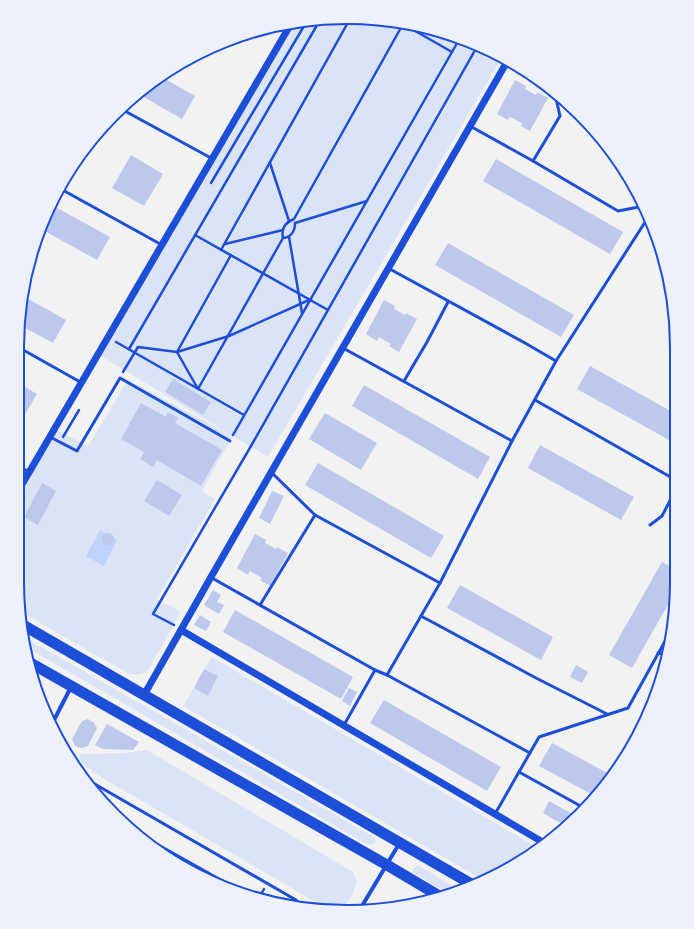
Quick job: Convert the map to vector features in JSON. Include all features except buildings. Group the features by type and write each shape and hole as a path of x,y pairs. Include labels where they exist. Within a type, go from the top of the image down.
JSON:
{"highway":[{"path":"28,628 468,881"},
{"path":"35,665 434,893"}],"street":[{"path":"24,481 288,29"},
{"path":"144,695 505,65"},
{"path":"181,630 540,841"},
{"path":"55,719 72,686"},
{"path":"363,904 400,842"}],"lane":[{"path":"533,161 560,116 557,101"},
{"path":"126,112 212,159"},
{"path":"470,126 618,211 638,207"},
{"path":"64,191 162,245"},
{"path":"387,675 440,583 512,441 556,361 645,223"},
{"path":"388,268 556,361"},
{"path":"404,380 427,342 448,302"},
{"path":"342,348 404,380 512,441"},
{"path":"24,350 82,382"},
{"path":"50,437 77,451 120,378 230,440"},
{"path":"535,400 670,476"},
{"path":"24,469 29,472"},
{"path":"271,472 315,515 440,583"},
{"path":"650,525 662,516 670,501"},
{"path":"260,605 315,515"},
{"path":"211,577 375,670 530,752"},
{"path":"421,616 536,678 608,714"},
{"path":"495,814 539,737 628,708 664,642"},
{"path":"344,725 375,670"},
{"path":"519,772 580,805"},
{"path":"95,784 296,900"}],"path":[{"path":"221,250 347,24"},
{"path":"129,349 317,26"},
{"path":"198,389 284,238 284,227 288,221 294,219 399,28"},
{"path":"417,32 452,52"},
{"path":"230,440 457,43"},
{"path":"181,630 153,614 251,446 475,51"},
{"path":"270,163 288,221"},
{"path":"295,223 367,201"},
{"path":"294,219 294,229 289,237 302,314"},
{"path":"224,244 283,230"},
{"path":"195,235 328,310"},
{"path":"284,238 289,237"},
{"path":"177,352 231,256"},
{"path":"120,378 138,347 177,352 229,336 310,300"},
{"path":"108,338 244,416"},
{"path":"177,352 198,389"},
{"path":"163,847 216,877"}],"shaded area":[{"path":"347,24 410,30 451,41 499,62 268,457 233,436 202,491 215,499 157,599 181,612 148,670 139,674 129,674 26,615 24,582 24,489 57,430 88,446 128,380 231,435 101,356 292,29"},
{"path":"29,640 374,837 376,841 372,845 366,844 31,650"},
{"path":"212,657 534,845 508,862 478,877 183,706 194,688 208,695 218,677 204,669"},
{"path":"147,750 353,872 357,881 352,895 346,905 319,903 307,897 106,780 81,763 79,754 125,753"},
{"path":"418,865 454,887 443,890 414,873 413,869"}],"water":[{"path":"100,530 117,540 104,566 86,556"}]}
